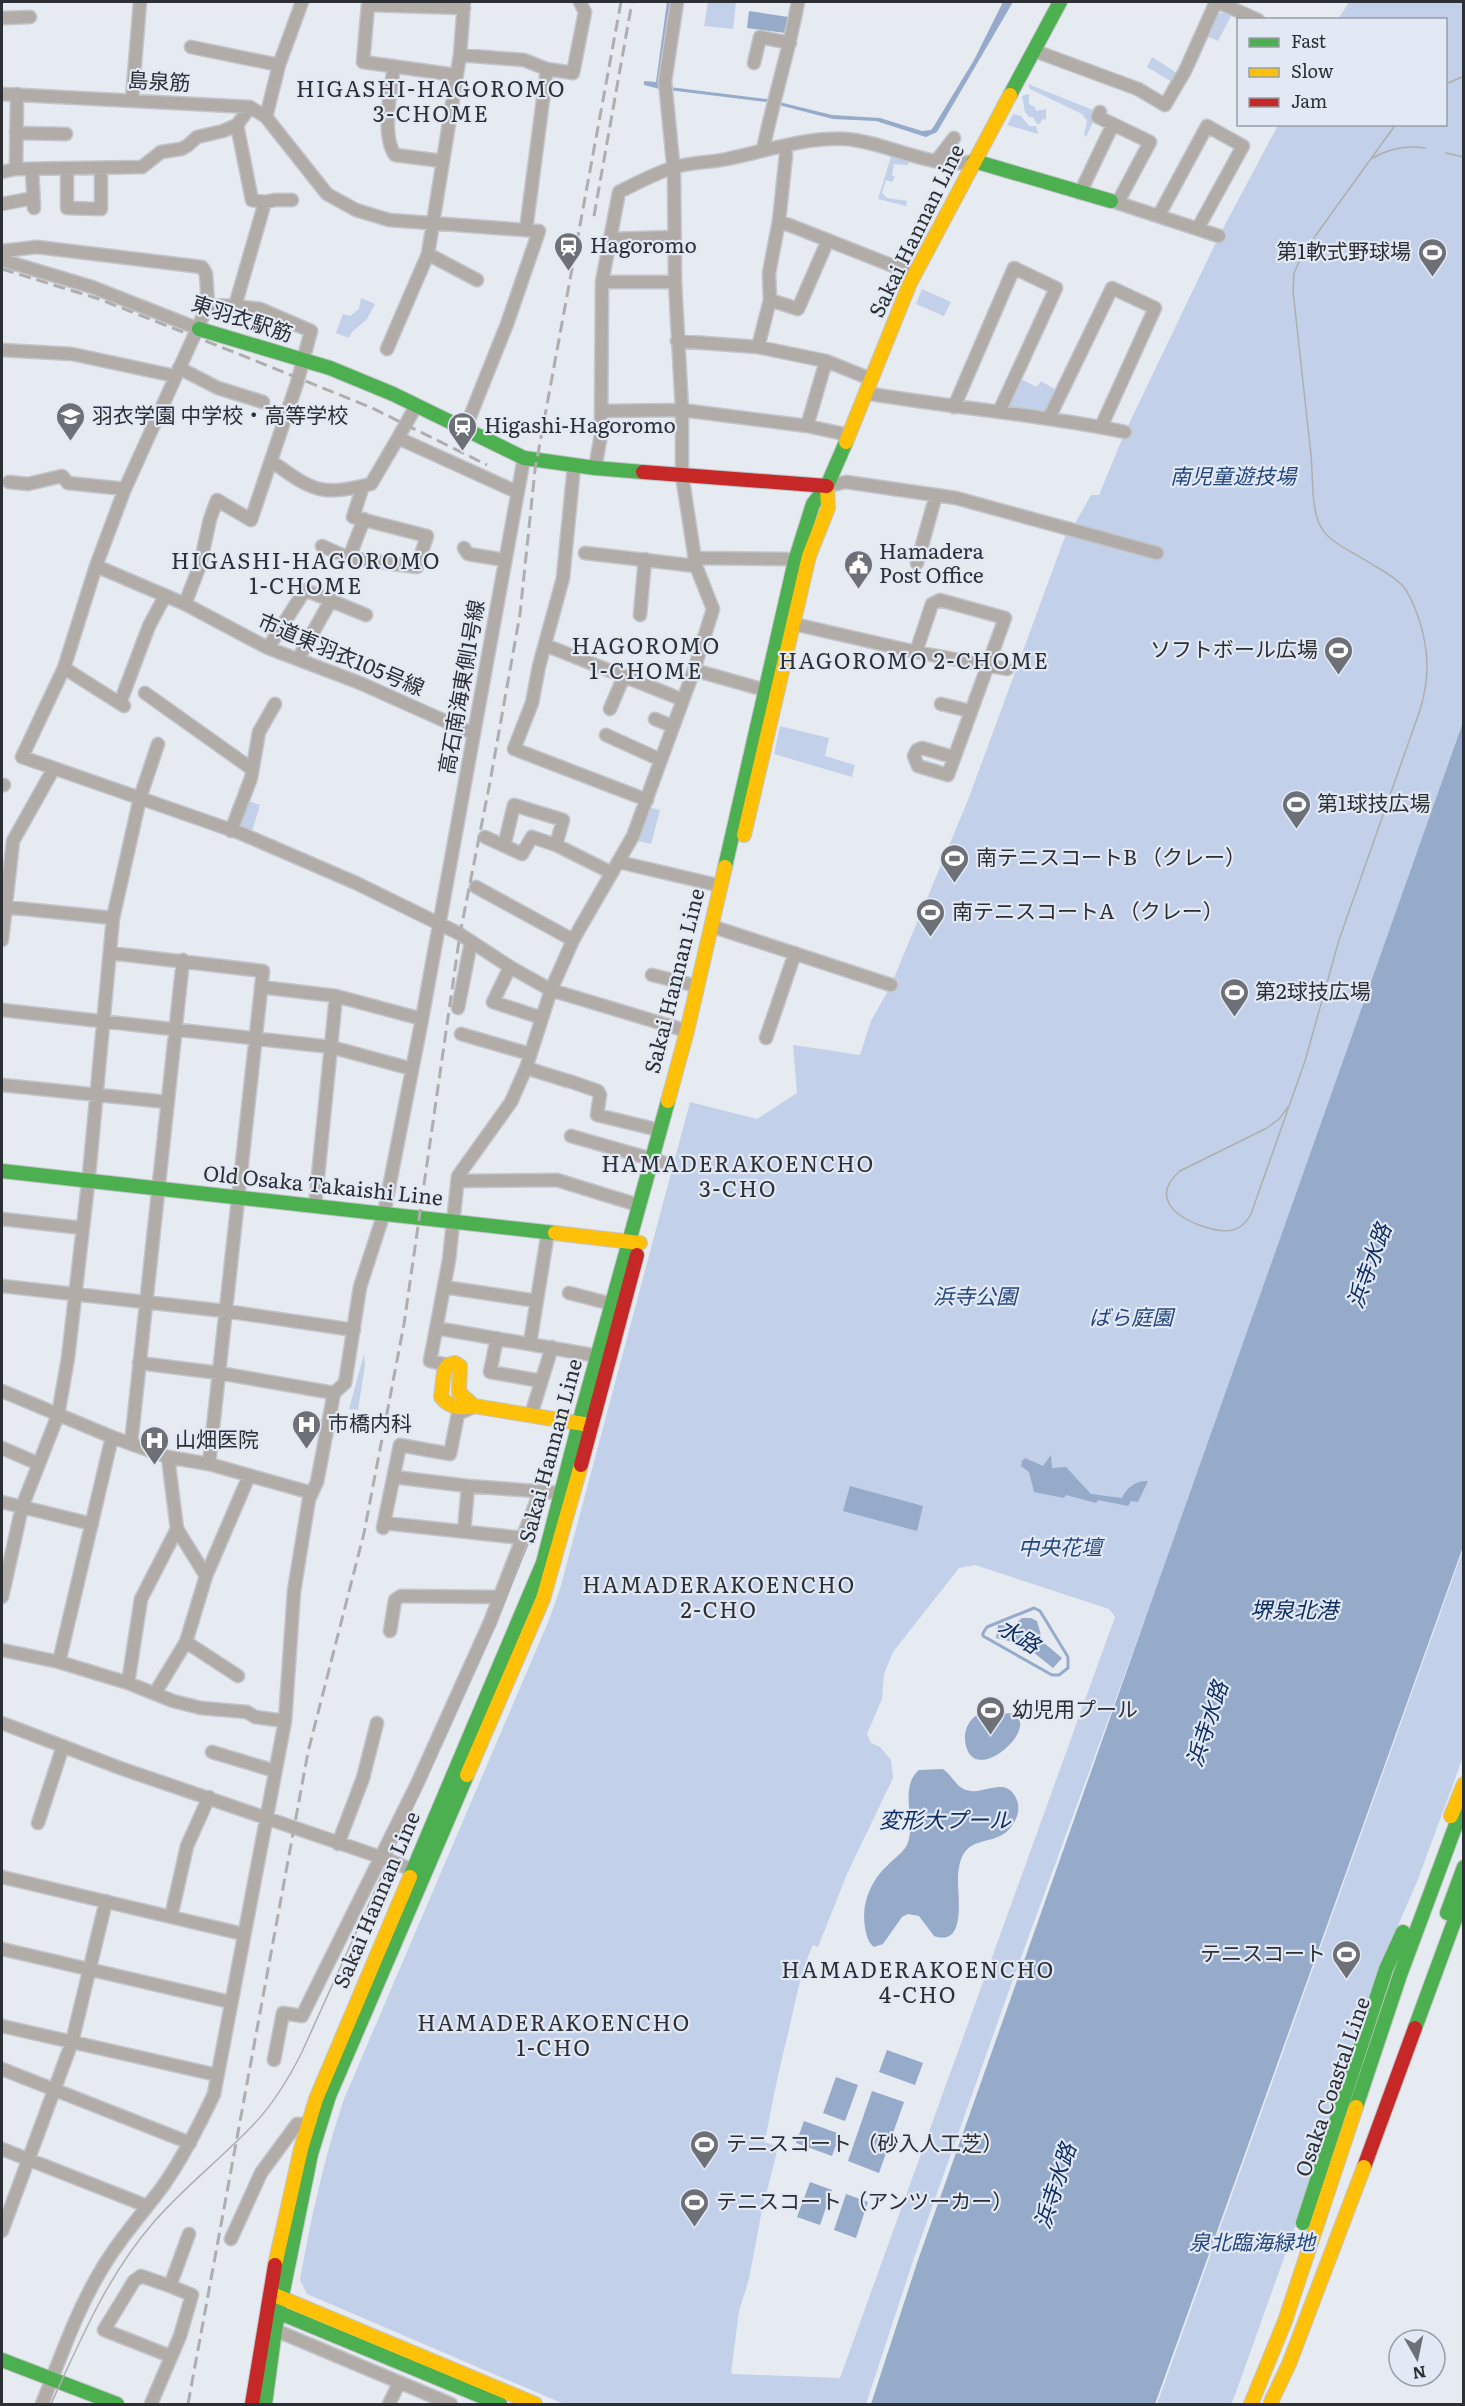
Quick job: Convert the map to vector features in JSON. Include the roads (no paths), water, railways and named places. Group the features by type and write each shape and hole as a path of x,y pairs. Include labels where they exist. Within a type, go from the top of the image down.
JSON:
{"main road":[{"name":"Sakai Hannan Line","path":"252,2404 308,2124 325,2075 543,1599 562,1539 598,1356 612,1304 634,1241 638,1204 657,1160 659,1130 687,1031 697,986 717,927 721,886 765,690 813,504 827,486 910,284 1060,2"},
{"path":"974,161 1114,202"},
{"name":"東羽衣駅筋","path":"199,328 303,360 393,394 524,458 595,468 827,486"},
{"name":"Sakai Hannan Line","path":"265,2404 275,2330 274,2302 311,2154 329,2096 536,1582 562,1492 585,1424 657,1160 794,624 809,556 828,508 827,486"},
{"name":"Old Osaka Takaishi Line","path":"2,1171 634,1241"},
{"path":"448,1365 444,1372 441,1397 444,1403 465,1408 474,1406 585,1424"},
{"name":"Osaka Coastal Line","path":"1250,2404 1427,1880 1464,1784"},
{"path":"1250,2404 1285,2321 1400,1976 1464,1803"},
{"path":"1429,1936 1464,1840"},
{"path":"1282,2404 1362,2155 1464,1867"},
{"path":"1242,2404 1386,1969 1427,1880"},
{"path":"1269,2404 1289,2364 1317,2294 1464,1895"},
{"path":"1269,2404 1299,2324 1374,2099"},
{"path":"274,2302 500,2404"},
{"path":"274,2302 535,2404"},
{"path":"2,2360 117,2404"}],"street":[{"path":"132,100 140,2"},
{"path":"266,117 279,65 303,2"},
{"path":"460,55 524,60 547,69 573,73 585,12 580,2"},
{"path":"448,1365 430,1361 444,1287 458,1176 511,1102 526,1068 551,990 573,940 633,836 681,699 694,670 713,609 696,562 682,475 682,410 675,282 674,172 665,87 677,2"},
{"path":"763,150 772,103 790,44 798,2"},
{"path":"1035,51 1138,89 1165,105 1185,71 1217,2 1240,6 1255,18"},
{"path":"387,349 428,254 460,55 464,5 368,5 363,62 456,75"},
{"path":"2,18 30,17"},
{"path":"754,63 760,37 790,44"},
{"path":"191,46 279,65"},
{"path":"394,66 388,117 390,149 395,155 442,161"},
{"path":"526,230 547,69"},
{"name":"島泉筋","path":"2,93 250,107 266,117 327,194 337,201 389,220 539,231 507,324 465,429"},
{"path":"15,169 17,94"},
{"path":"2,172 15,169 142,167 161,152 181,149 196,137 223,131 237,125 250,107"},
{"path":"1100,112 1098,117 1150,142 1114,202 1219,236"},
{"path":"1080,193 1113,124"},
{"path":"237,125 252,200 264,202 292,200"},
{"path":"1159,215 1207,126 1242,146 1198,228"},
{"path":"16,133 66,134"},
{"path":"937,160 954,138"},
{"path":"595,468 601,435 602,282 619,192 672,168 726,160 784,146 845,139 961,165 974,161"},
{"path":"758,347 770,300 769,273 779,221 786,155 784,146"},
{"path":"2,204 34,203 32,169"},
{"path":"67,169 68,208 101,209 101,169"},
{"path":"235,306 264,202"},
{"path":"779,221 911,273"},
{"path":"610,239 674,237"},
{"path":"770,300 798,309 828,240"},
{"path":"2,251 37,247 202,267 206,274 208,305 125,489 96,566 64,669 22,757 231,831 356,883 439,923 551,990 687,1031"},
{"path":"428,254 477,280"},
{"name":"東羽衣駅筋","path":"2,260 92,287 199,328"},
{"path":"954,407 1014,268 1056,288 999,412"},
{"path":"602,282 675,282"},
{"path":"1049,418 1112,288 1155,308 1101,427"},
{"path":"185,604 200,565 210,519 217,500 251,520 311,331 260,309 208,305"},
{"path":"677,341 758,347 826,361 871,379"},
{"path":"2,350 72,354 177,372 263,402"},
{"path":"807,426 826,361"},
{"path":"866,393 954,407 1049,418 1125,432"},
{"path":"271,461 301,481 321,489 371,484 416,406"},
{"path":"601,411 682,410 807,426 849,435"},
{"path":"398,438 517,492"},
{"name":"高石南海東側1号線","path":"42,2404 67,2336 84,2300 104,2265 190,2143 214,2094 285,1721 294,1591 309,1498 318,1476 334,1393 345,1383 360,1287 384,1213 422,1018 524,458"},
{"path":"574,466 563,578 544,645 532,703 514,749 647,800"},
{"path":"9,482 28,484 62,476 69,483 125,489"},
{"path":"827,486 846,482 936,495 998,509 1157,553"},
{"path":"322,546 349,558 417,567 427,536 353,517 363,486"},
{"path":"917,563 936,495"},
{"path":"349,558 364,519"},
{"path":"464,548 468,554 505,560"},
{"path":"585,553 696,562 788,559 797,562"},
{"path":"640,615 645,559"},
{"name":"市道東羽衣105号線","path":"96,566 185,604 268,648 360,683 474,734"},
{"path":"268,648 305,590 366,615"},
{"path":"64,669 122,705 145,635 165,596"},
{"path":"298,659 331,600"},
{"path":"915,652 932,604 940,600 1005,618 953,756"},
{"path":"794,624 915,652 1007,669"},
{"path":"544,645 681,699"},
{"path":"694,670 765,690"},
{"path":"610,709 624,676"},
{"path":"145,693 252,769"},
{"path":"231,831 246,794 259,732 275,704"},
{"path":"941,704 970,711"},
{"path":"655,719 672,726"},
{"path":"606,735 617,744 661,760"},
{"path":"2,1598 4,1575 22,1507 58,1415 68,1358 88,1182 113,918 140,798 158,744"},
{"path":"2,940 13,841 54,768"},
{"path":"504,846 514,805 563,820 556,845"},
{"path":"485,837 522,854 532,837 556,845 612,873"},
{"path":"619,862 721,886"},
{"path":"476,887 573,940"},
{"path":"4,907 113,918"},
{"path":"717,927 891,985"},
{"path":"458,1008 471,942"},
{"path":"110,953 262,970 209,1464"},
{"path":"766,1038 795,953"},
{"path":"131,1444 183,960"},
{"path":"510,967 493,1002 542,1018"},
{"path":"652,975 697,986"},
{"path":"261,987 336,996 422,1018"},
{"path":"315,1206 336,996"},
{"path":"2,1010 331,1047 412,1069"},
{"path":"462,1034 530,1054"},
{"path":"526,1068 598,1091 600,1095 597,1114 659,1130"},
{"path":"2,1085 167,1102"},
{"path":"571,1136 657,1160"},
{"path":"458,1181 557,1180 638,1204"},
{"path":"2,1219 82,1228"},
{"path":"530,1343 548,1232"},
{"path":"2,1286 225,1311 354,1330"},
{"path":"444,1287 537,1301"},
{"path":"568,1293 612,1304"},
{"path":"436,1328 598,1356"},
{"path":"497,1338 490,1372 541,1381"},
{"path":"531,1415 552,1347"},
{"path":"139,1363 219,1373 334,1393"},
{"path":"2,1391 112,1437 168,1457 209,1464 312,1493"},
{"path":"474,1406 458,1414 450,1454 400,1445 383,1526 523,1539"},
{"path":"59,1662 112,1437"},
{"path":"2,1448 39,1464"},
{"path":"168,1457 177,1529 206,1576"},
{"path":"155,1693 186,1642 206,1576 249,1476"},
{"path":"394,1477 468,1486 562,1492"},
{"path":"464,1532 468,1486"},
{"path":"274,2060 283,2013 302,2016 382,1858 427,1762 500,1597 540,1492"},
{"path":"2,1502 92,1524"},
{"path":"128,1683 141,1599 177,1529"},
{"path":"390,1631 395,1600 401,1596 500,1597"},
{"path":"186,1642 238,1676"},
{"path":"2,1650 59,1662 128,1683 173,1701 201,1708 247,1712 255,1717 285,1721"},
{"path":"2,1723 382,1858 419,1874"},
{"path":"338,1844 363,1778 377,1723"},
{"path":"38,1823 63,1746"},
{"path":"212,1752 275,1771"},
{"path":"171,1917 187,1846 209,1797"},
{"path":"2,1877 243,1934"},
{"path":"2,2231 72,2042 106,1901"},
{"path":"2,1949 230,2002"},
{"path":"2,2026 217,2075"},
{"path":"2,2069 190,2143"},
{"path":"231,2239 261,2173 297,2124 308,2124"},
{"path":"2,2149 147,2206"},
{"path":"170,2286 189,2234"},
{"path":"151,2404 180,2336 192,2295 141,2276 134,2281 104,2330 170,2356"},
{"path":"275,2330 451,2404"},
{"path":"389,2404 399,2383"}],"water":[{"path":"667,2 671,2 661,86 767,99 832,115 880,118 922,131 931,130 934,126 974,60 1003,2 1013,2 937,132 926,137 876,121 833,119 767,102 644,85 644,81 656,82"},
{"path":"749,11 788,17 786,33 747,28"},
{"name":"堺泉北港","path":"1463,722 1464,1544 1155,2404 871,2404 918,2260"},
{"path":"1051,1455 1052,1468 1066,1467 1091,1494 1122,1498 1132,1485 1148,1481 1138,1502 1131,1501 1128,1506 1034,1492 1029,1472 1021,1466 1022,1461 1025,1458 1043,1466"},
{"path":"850,1486 923,1506 917,1531 843,1511"},
{"path":"1022,1618 1037,1621 1043,1642 1062,1658 1053,1668 1023,1644 996,1638 998,1625 1012,1626"},
{"name":"幼児用プール","path":"986,1712 1013,1713 1020,1720 1014,1740 1005,1749 983,1760 974,1758 967,1749 965,1737 971,1720"},
{"name":"変形大プール","path":"943,1769 966,1790 979,1791 1000,1787 1011,1791 1018,1802 1017,1816 1010,1828 1001,1835 973,1845 965,1851 960,1863 958,1881 958,1919 951,1935 944,1938 934,1936 919,1916 908,1914 902,1917 883,1944 874,1947 865,1930 866,1901 872,1885 882,1871 907,1845 910,1836 909,1795 913,1777 919,1770"},
{"path":"887,2050 923,2063 915,2085 879,2072"},
{"path":"836,2077 858,2085 845,2121 823,2113"},
{"path":"872,2091 904,2102 879,2173 848,2161"},
{"path":"804,2121 840,2134 832,2156 796,2143"},
{"path":"810,2182 832,2190 820,2225 797,2217"},
{"path":"846,2194 868,2202 856,2238 834,2230"}],"waterway":[{"name":"水路","path":"1034,1608 1040,1611 1068,1657 1068,1668 1059,1675 1052,1675 983,1636 987,1627 1034,1608"}],"tram line":[{"path":"1447,84 1464,76"},
{"path":"1311,455 1293,291 1294,273 1303,253 1395,126"},
{"path":"1373,158 1398,148 1425,148"},
{"path":"1446,153 1464,157"},
{"path":"1288,1107 1279,1119 1267,1128 1180,1171 1167,1188 1169,1203 1174,1210 1189,1221 1221,1231 1241,1226 1251,1214 1305,1061 1339,940 1420,710 1427,676 1425,642 1419,619 1411,598 1403,586 1395,578 1341,546 1321,527 1313,492 1311,454"},
{"path":"51,2404 108,2287 137,2243 165,2210 261,2116 281,2090 297,2062 495,1625 537,1522 563,1438"}],"railway":[{"path":"188,2404 308,1752 364,1533 404,1324 460,934 520,614 535,470 621,2"},
{"path":"594,216 632,2"},
{"path":"2,269 99,299 370,407 487,465"}],"place":[{"name":"Hagoromo","path":"569,272"},
{"name":"第1軟式野球場","path":"1432,278"},
{"name":"羽衣学園 中学校・高等学校","path":"71,442"},
{"name":"Higashi-Hagoromo","path":"463,452"},
{"name":"Hamadera Post Office","path":"858,590"},
{"name":"ソフトボール広場","path":"1339,676"},
{"name":"第1球技広場","path":"1296,830"},
{"name":"南テニスコートB （クレー）","path":"955,884"},
{"name":"南テニスコートA （クレー）","path":"931,938"},
{"name":"第2球技広場","path":"1234,1018"},
{"name":"市橋内科","path":"307,1450"},
{"name":"山畑医院","path":"154,1466"},
{"name":"幼児用プール","path":"991,1736"},
{"name":"テニスコート","path":"1347,1980"},
{"name":"テニスコート （砂入人工芝）","path":"705,2170"},
{"name":"テニスコート （アンツーカー）","path":"695,2228"}],"district":[{"name":"HIGASHI-HAGOROMO 3-CHOME","path":"431,102"},
{"name":"HIGASHI-HAGOROMO 1-CHOME","path":"306,574"},
{"name":"HAGOROMO 1-CHOME","path":"646,658"},
{"name":"HAGOROMO 2-CHOME","path":"914,661"},
{"name":"HAMADERAKOENCHO 3-CHO","path":"738,1176"},
{"name":"HAMADERAKOENCHO 2-CHO","path":"719,1598"},
{"name":"HAMADERAKOENCHO 4-CHO","path":"918,1982"},
{"name":"HAMADERAKOENCHO 1-CHO","path":"554,2036"}],"park label":[{"name":"南児童遊技場","path":"1233,477"},
{"name":"浜寺公園","path":"975,1297"},
{"name":"ばら庭園","path":"1131,1318"},
{"name":"中央花壇","path":"1060,1548"},
{"name":"泉北臨海緑地","path":"1252,2243"}],"water label":[{"name":"浜寺水路","path":"1369,1266"},
{"name":"浜寺水路","path":"1207,1724"},
{"name":"浜寺水路","path":"1055,2186"}]}
